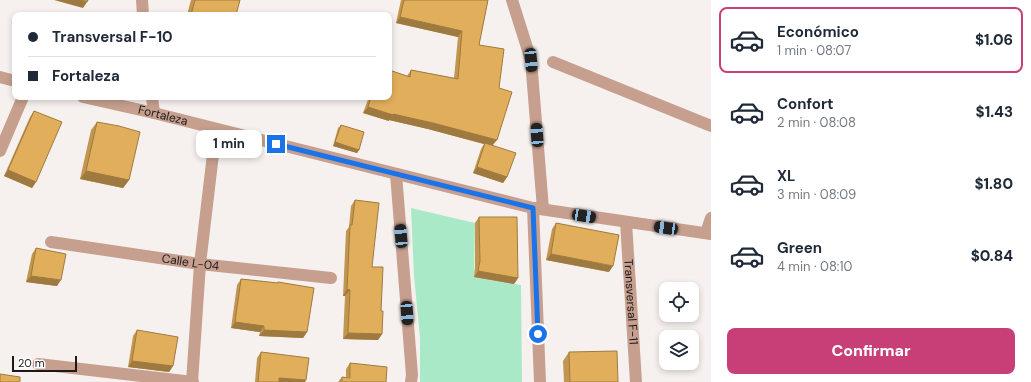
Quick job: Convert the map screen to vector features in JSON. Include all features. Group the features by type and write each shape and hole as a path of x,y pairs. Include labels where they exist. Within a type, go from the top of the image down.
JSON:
{"street":[{"path":"142,0 143,12"},
{"path":"512,0 531,60 538,208 540,382"},
{"path":"553,62 711,126"},
{"path":"0,77 12,80"},
{"path":"0,151 22,100"},
{"name":"Fortaleza","path":"96,100 538,208 708,234"},
{"path":"152,100 154,113"},
{"path":"38,364 192,382 200,264 216,129"},
{"path":"396,174 412,375 411,382"},
{"path":"708,234 711,218"},
{"name":"Transversal F-11","path":"626,222 636,382"},
{"name":"Calle L-04","path":"51,242 200,264 331,278"}],"green space":[{"path":"411,208 475,223 474,277 521,285 522,382 420,382 420,338 414,276"}],"building":[{"path":"195,0 240,0 237,12 192,12"},
{"path":"404,0 488,0 479,45 504,49 499,88 512,92 497,140 433,123 393,115 368,107 370,100 392,100 392,71 410,77 411,70 458,79 462,31 400,17"},
{"path":"34,111 62,122 36,182 8,170"},
{"path":"97,122 140,132 129,180 86,171"},
{"path":"341,125 364,132 359,150 335,142"},
{"path":"485,143 516,153 507,177 477,167"},
{"path":"355,200 379,203 372,267 383,267 381,311 383,311 382,334 348,333 350,290 347,289 350,225 352,225"},
{"path":"479,217 517,217 518,278 478,271 480,261"},
{"path":"556,223 619,235 613,266 551,254"},
{"path":"36,248 66,254 61,280 31,276"},
{"path":"241,279 278,282 314,288 307,332 264,330 264,326 235,322"},
{"path":"137,330 178,337 173,366 132,361"},
{"path":"617,351 618,382 570,382 569,352"},
{"path":"261,352 309,358 306,380 279,378 279,382 258,382"},
{"path":"350,363 387,367 386,382 342,382 342,377 350,378"},
{"path":"0,374 20,377 20,382 0,382"}],"route":[{"path":"276,144 533,208 538,334"}]}
